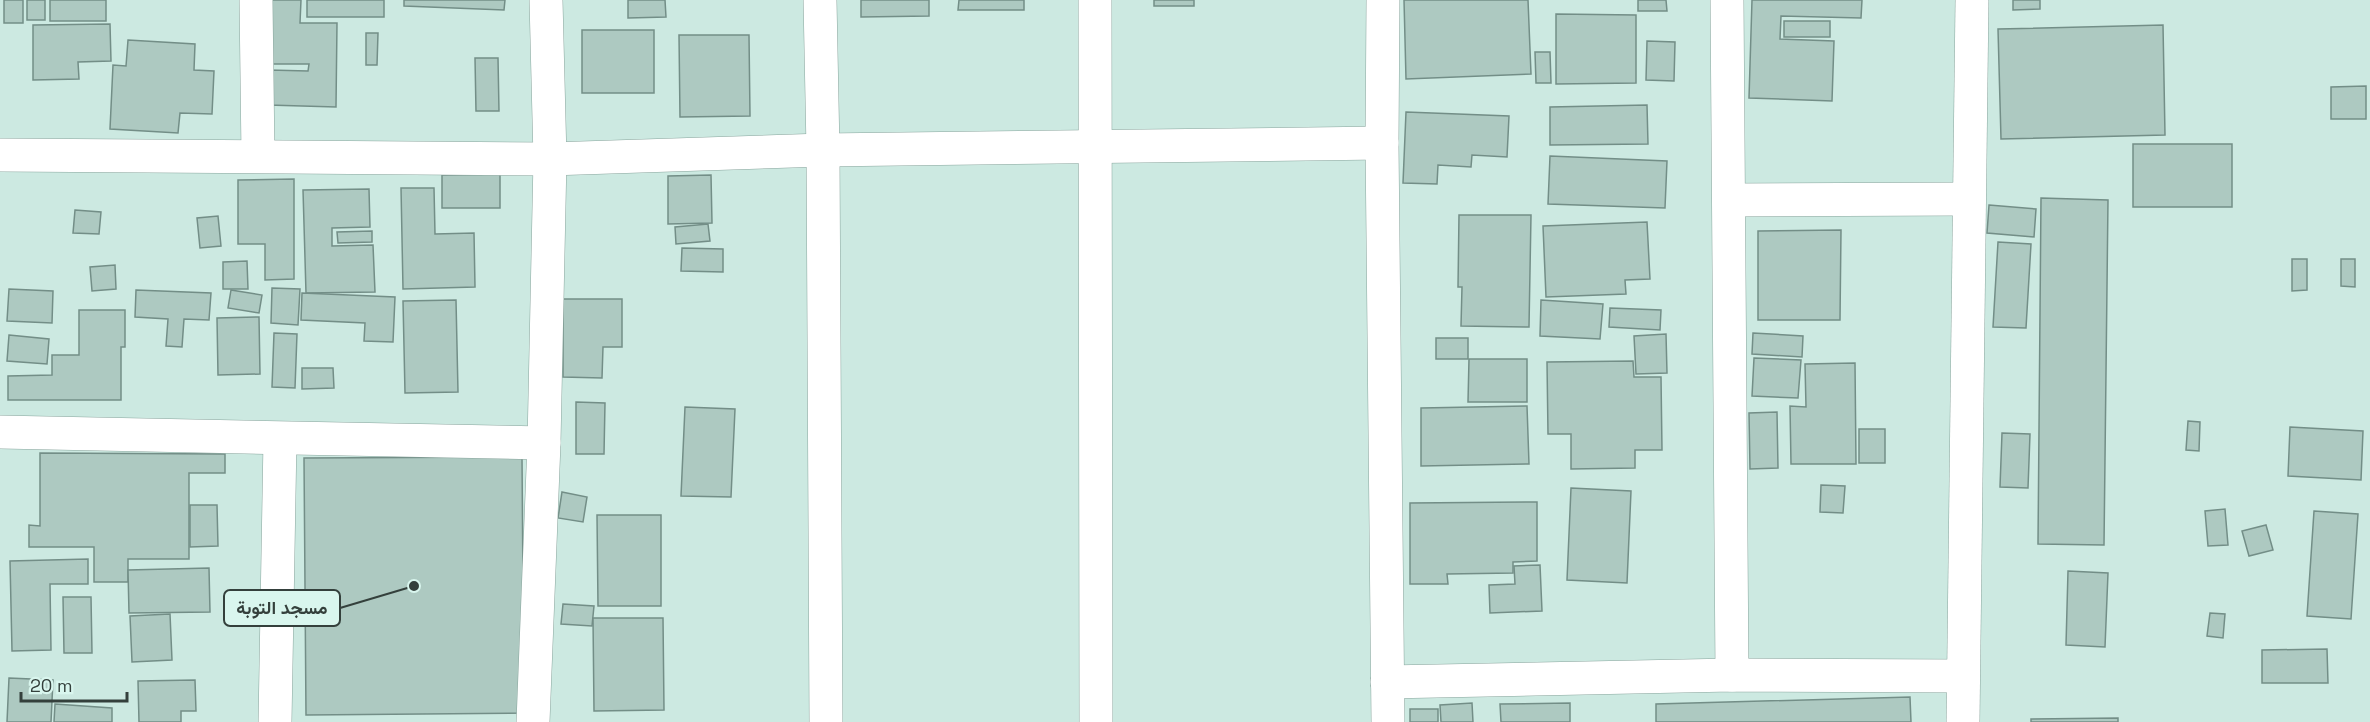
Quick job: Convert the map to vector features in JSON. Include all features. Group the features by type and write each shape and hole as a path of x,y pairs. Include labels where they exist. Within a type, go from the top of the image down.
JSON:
{"street":[{"path":"256,0 258,156"},
{"path":"533,722 544,443 549,159 546,0"},
{"path":"820,0 824,150 826,722"},
{"path":"1095,0 1096,722"},
{"path":"1383,0 1382,143 1388,722"},
{"path":"1727,0 1732,675"},
{"path":"1963,722 1972,0"},
{"path":"0,155 549,159 824,150 1382,143"},
{"path":"1729,200 1970,199"},
{"path":"0,432 544,443"},
{"path":"275,722 280,439"},
{"path":"1387,682 1732,675 1964,676"}],"building":[{"path":"4,0 23,0 23,23 4,23"},
{"path":"27,0 45,0 45,20 27,20"},
{"path":"50,0 106,0 106,21 50,21"},
{"path":"271,0 301,0 300,23 337,23 336,107 268,105 269,70 308,71 309,64 270,64"},
{"path":"307,0 384,0 384,17 307,17"},
{"path":"404,0 505,0 504,10 404,6"},
{"path":"628,0 665,0 666,17 628,18"},
{"path":"861,0 929,0 929,16 861,17"},
{"path":"959,0 1024,0 1024,10 958,10"},
{"path":"1154,0 1194,0 1194,6 1154,6"},
{"path":"1404,0 1528,0 1531,74 1406,79"},
{"path":"1638,0 1666,0 1667,11 1638,11"},
{"path":"1752,0 1862,0 1861,18 1781,16 1780,39 1834,41 1832,101 1749,98"},
{"path":"2013,0 2040,0 2040,9 2013,10"},
{"path":"1556,14 1636,15 1636,83 1556,84"},
{"path":"1784,21 1830,21 1830,37 1784,37"},
{"path":"110,24 111,61 78,62 79,79 33,80 33,25"},
{"path":"2163,25 2165,135 2001,139 1998,29"},
{"path":"582,30 654,30 654,93 582,93"},
{"path":"366,33 378,33 377,65 366,65"},
{"path":"679,35 749,35 750,116 680,117"},
{"path":"128,40 195,44 194,70 214,71 212,114 180,113 178,133 110,129 113,65 126,66"},
{"path":"1647,41 1675,42 1674,81 1646,80"},
{"path":"1535,52 1550,52 1551,83 1536,83"},
{"path":"475,58 498,58 499,111 476,111"},
{"path":"2366,86 2366,119 2331,119 2331,87"},
{"path":"1647,105 1648,144 1550,145 1550,107"},
{"path":"1406,112 1509,116 1507,157 1472,155 1471,167 1438,165 1437,184 1403,183"},
{"path":"2133,144 2232,144 2232,207 2133,207"},
{"path":"1550,156 1667,161 1665,208 1548,204"},
{"path":"500,174 500,208 442,208 442,175"},
{"path":"711,175 712,223 668,224 668,176"},
{"path":"294,179 294,279 265,280 265,244 238,244 238,180"},
{"path":"401,188 434,188 435,234 474,233 475,287 403,289"},
{"path":"369,189 370,227 332,228 332,246 373,245 375,292 306,293 303,190"},
{"path":"2041,198 2108,200 2104,545 2038,544"},
{"path":"1989,205 2036,209 2034,237 1987,233"},
{"path":"75,210 101,212 99,234 73,233"},
{"path":"1459,215 1531,215 1529,327 1461,326 1462,287 1458,287"},
{"path":"218,216 221,246 200,248 197,218"},
{"path":"1647,222 1650,279 1625,280 1626,294 1546,297 1543,226"},
{"path":"708,224 710,241 676,244 675,227"},
{"path":"1841,230 1840,320 1758,320 1758,231"},
{"path":"372,231 372,242 338,243 337,232"},
{"path":"1998,242 2031,244 2026,328 1993,327"},
{"path":"682,248 723,249 723,272 681,271"},
{"path":"2292,259 2307,259 2307,290 2292,291"},
{"path":"2341,259 2355,259 2355,287 2341,286"},
{"path":"247,261 248,289 223,289 223,262"},
{"path":"115,265 116,289 92,291 90,267"},
{"path":"272,288 300,289 298,325 271,323"},
{"path":"9,289 53,291 52,323 7,321"},
{"path":"136,290 211,293 209,320 184,319 182,347 166,346 168,319 135,317"},
{"path":"231,290 262,295 259,313 228,308"},
{"path":"302,293 395,297 393,342 364,341 365,323 301,320"},
{"path":"563,299 622,299 622,347 603,347 602,378 563,377"},
{"path":"456,300 458,392 405,393 403,301"},
{"path":"1541,300 1603,304 1600,339 1540,336"},
{"path":"1610,308 1661,310 1660,330 1609,327"},
{"path":"79,310 125,310 125,347 121,347 121,400 8,400 8,376 52,375 52,355 79,355"},
{"path":"259,317 260,374 218,375 217,318"},
{"path":"274,333 297,334 295,388 272,387"},
{"path":"1753,333 1803,336 1802,357 1752,354"},
{"path":"1666,334 1667,373 1636,374 1634,336"},
{"path":"9,335 49,339 47,364 7,361"},
{"path":"1436,338 1468,338 1468,359 1436,359"},
{"path":"1754,358 1801,360 1798,398 1752,396"},
{"path":"1469,359 1527,359 1527,402 1468,402"},
{"path":"1633,361 1634,377 1661,377 1662,450 1635,450 1635,468 1571,469 1571,434 1548,434 1547,362"},
{"path":"1855,363 1856,464 1791,464 1790,406 1806,407 1805,364"},
{"path":"302,368 333,368 334,388 302,389"},
{"path":"576,402 605,403 604,454 576,454"},
{"path":"1527,406 1529,464 1421,466 1421,408"},
{"path":"685,407 735,409 731,497 681,496"},
{"path":"1777,412 1778,468 1750,469 1749,413"},
{"path":"2188,421 2200,422 2199,451 2186,450"},
{"path":"2290,427 2363,431 2361,480 2288,476"},
{"path":"1859,429 1885,429 1885,463 1859,463"},
{"path":"2002,433 2030,434 2028,488 2000,487"},
{"path":"40,453 225,454 225,473 189,473 189,559 128,559 128,582 94,582 94,547 29,547 29,525 40,526"},
{"path":"522,457 524,713 306,715 304,458"},
{"path":"1821,485 1845,486 1843,513 1820,512"},
{"path":"1571,488 1631,491 1627,583 1567,580"},
{"path":"562,492 587,497 583,522 558,518"},
{"path":"1537,502 1537,561 1513,562 1513,573 1447,574 1448,584 1410,584 1410,503"},
{"path":"190,505 217,505 218,546 190,547"},
{"path":"2225,509 2228,545 2208,546 2205,511"},
{"path":"2314,511 2358,514 2351,619 2307,616"},
{"path":"597,515 661,515 661,606 598,606"},
{"path":"2266,525 2273,550 2249,556 2242,531"},
{"path":"88,559 88,584 50,584 51,650 12,651 10,561"},
{"path":"1540,565 1542,611 1490,613 1489,585 1515,584 1514,566"},
{"path":"209,568 210,612 129,613 128,570"},
{"path":"2068,571 2108,573 2105,647 2066,645"},
{"path":"63,597 91,597 92,653 64,653"},
{"path":"563,604 594,606 592,626 561,624"},
{"path":"2210,613 2225,614 2223,638 2207,636"},
{"path":"170,614 172,660 132,662 130,616"},
{"path":"593,618 663,618 664,710 594,711"},
{"path":"2327,649 2328,683 2262,683 2262,650"},
{"path":"9,678 53,680 51,722 7,722"},
{"path":"195,680 196,711 181,711 181,722 139,722 138,681"},
{"path":"1910,697 1911,722 1656,722 1656,704"},
{"path":"1472,703 1473,722 1441,722 1440,705"},
{"path":"1570,703 1570,722 1501,722 1500,704"},
{"path":"55,704 112,708 112,722 54,722"},
{"path":"1410,709 1438,709 1438,722 1410,722"},
{"path":"2118,718 2118,722 2031,722 2031,719"}],"place":[{"name":"مسجد التوبة","path":"414,586"}]}
